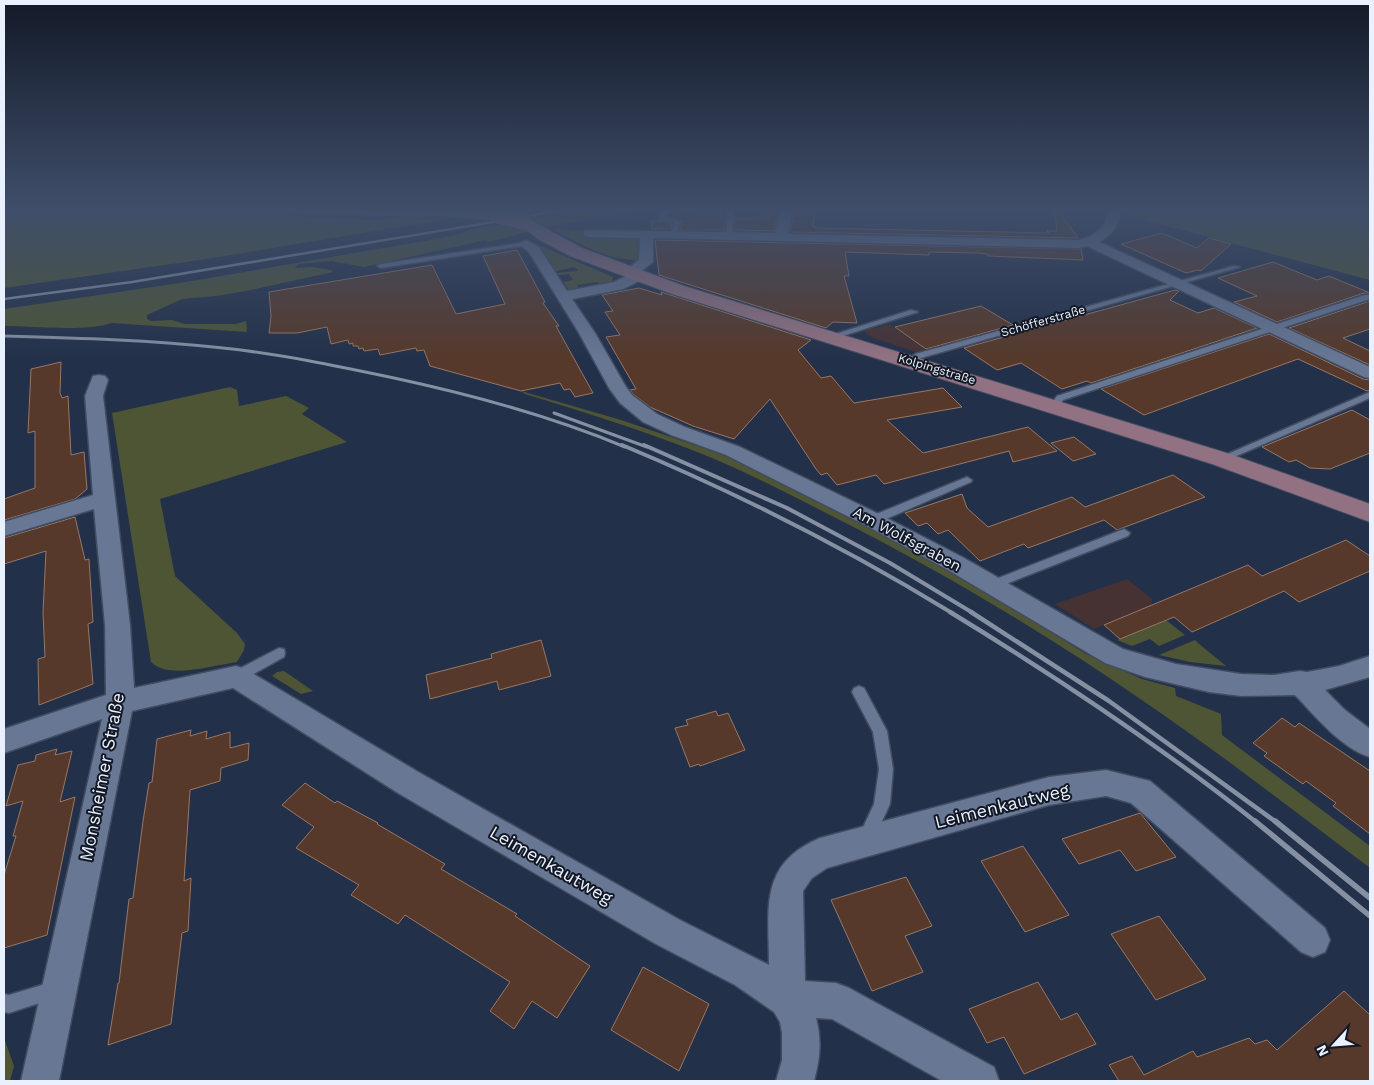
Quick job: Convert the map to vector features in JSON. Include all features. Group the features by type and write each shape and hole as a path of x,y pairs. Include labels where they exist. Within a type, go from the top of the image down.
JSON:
{"main road":[{"name":"Kolpingstraße","path":"596,260 633,274 830,337 1221,459 1370,512"}],"street":[{"name":"Am Wolfsgraben","path":"540,260 564,296 618,388 637,409 662,424 733,451 873,520 992,585 1114,656 1138,665 1189,679 1216,683 1257,685 1300,682 1343,675 1370,666"},
{"path":"564,296 618,286 646,262 646,260"},
{"path":"1127,260 1370,373"},
{"name":"Monsheimer Straße","path":"40,1081 120,702 117,603 94,396 99,380"},
{"path":"4,528 104,499"},
{"path":"4,741 120,702 236,677"},
{"name":"Leimenkautweg","path":"236,677 409,783 668,932 748,972 788,999"},
{"path":"1300,682 1335,718 1370,745"},
{"name":"Leimenkautweg","path":"788,999 786,886 796,871 806,862 820,854 863,844 1049,791 1106,783 1139,791 1312,940"},
{"path":"788,999 797,1016 801,1033 801,1060 795,1081"},
{"path":"788,999 836,1001 980,1081"}],"lane":[{"path":"381,266 423,260"},
{"name":"Schöfferstraße","path":"912,362 918,356 1236,267"},
{"path":"1055,406 1060,398 1368,298"},
{"path":"830,337 914,312"},
{"path":"1221,459 1370,395"},
{"path":"873,520 967,480"},
{"path":"992,585 1124,533"},
{"path":"236,677 279,653"},
{"path":"859,692 880,731 886,769 882,804 863,844"},
{"path":"4,1004 58,989"}],"shaded area":[{"path":"890,324 926,349 916,352 873,338 865,332"},
{"path":"1127,579 1152,599 1151,606 1094,629 1055,604"}],"green space":[{"path":"4,260 202,260 4,288"},
{"path":"316,260 397,260 364,267 332,261 299,264 295,268 312,267 333,272 251,290 182,299 147,315 147,319 151,321 172,320 185,324 236,324 246,321 247,332 111,323 101,326 74,328 4,326 4,309 186,282"},
{"path":"545,260 573,260 613,277 612,282 616,283 601,286 598,282 577,285 580,290 569,290 563,282 573,280 569,274 559,275 555,273 578,271 575,267 552,272"},
{"path":"1293,260 1370,260 1370,280"},
{"path":"230,387 237,390 239,406 286,396 309,408 302,414 347,442 160,499 175,576 237,633 245,644 244,650 237,662 192,670 168,670 151,662 112,413"},
{"path":"521,391 621,420 724,455 864,523 1017,611 1086,654 1142,679 1175,688 1176,696 1221,714 1222,735 1370,846 1370,868 1233,765 1149,705 1033,628 953,581 871,536 727,465 651,435 525,394"},
{"path":"1166,620 1185,635 1159,646 1150,639 1132,646 1117,640"},
{"path":"1195,640 1226,666 1190,662 1159,655"},
{"path":"284,671 313,691 301,694 272,676 277,672"},
{"path":"4,1038 14,1066 10,1081 4,1081"}],"building":[{"path":"485,260 522,260 545,302 543,303 559,326 556,326 593,393 575,397 570,389 564,390 560,383 521,391 430,366 424,350 417,351 416,348 380,355 378,349 364,351 363,348 359,349 358,346 353,346 353,343 349,344 348,340 331,344 327,327 297,333 269,333 271,316 269,292 432,265 456,314 505,304"},
{"path":"657,260 846,260 849,276 844,276 857,323 833,322 826,328 659,275"},
{"path":"1156,260 1214,260 1201,271 1186,273"},
{"path":"1273,262 1317,280 1329,276 1370,293 1364,293 1277,322 1234,302 1257,296 1218,278"},
{"path":"639,288 662,295 661,292 811,340 798,350 821,378 831,376 854,403 943,388 962,407 887,420 923,453 1028,427 1057,451 1013,462 1009,451 884,484 876,475 837,485 827,473 821,475 816,469 770,399 734,439 693,426 650,407 633,394 630,390 636,389 606,337 620,335 605,312 613,311 602,295"},
{"path":"1175,290 1179,291 1170,300 1198,313 1214,308 1257,328 1091,383 1087,381 1062,389 1021,363 997,370 964,348"},
{"path":"1370,301 1370,329 1343,338 1370,351 1370,365 1289,328"},
{"path":"981,306 1013,325 926,349 895,327"},
{"path":"1269,334 1363,379 1370,380 1370,390 1367,391 1298,359 1144,415 1101,389"},
{"path":"61,362 60,393 62,398 68,396 71,455 84,452 87,489 75,499 4,520 4,499 35,488 35,431 28,433 31,369"},
{"path":"1352,410 1370,420 1370,453 1330,469 1310,468 1296,460 1289,462 1262,447"},
{"path":"1074,437 1096,454 1073,461 1051,443"},
{"path":"1173,475 1205,497 1117,530 1104,520 1028,548 1024,544 980,561 948,530 938,534 927,523 918,526 905,513 962,494 967,508 988,527 1072,497 1085,507"},
{"path":"75,517 85,560 89,559 93,622 88,624 93,684 39,705 38,659 45,657 43,613 46,551 4,564 4,538"},
{"path":"1346,540 1370,556 1370,571 1299,602 1284,591 1192,632 1174,617 1120,639 1104,625 1248,565 1262,576"},
{"path":"541,640 551,676 499,690 497,681 430,699 426,675 492,658 491,654"},
{"path":"716,711 718,716 728,713 745,750 700,766 699,764 690,767 675,728 688,725 686,720"},
{"path":"1282,718 1295,727 1299,723 1370,771 1370,834 1333,806 1336,803 1306,781 1303,784 1264,756 1267,753 1253,743"},
{"path":"191,730 190,736 207,731 206,739 230,732 230,748 249,743 248,760 221,768 220,781 190,790 184,881 191,878 188,931 182,933 171,1024 108,1045 119,983 129,899 133,898 143,821 149,783 152,782 157,739"},
{"path":"57,749 55,755 72,751 60,802 75,797 47,935 4,948 4,875 16,836 13,836 23,801 6,806 18,765 35,761 36,755"},
{"path":"305,783 335,803 337,801 378,823 445,864 441,869 517,914 515,916 590,966 557,1018 532,1001 514,1029 490,1011 510,982 405,915 398,924 351,895 359,885 296,848 314,827 282,805"},
{"path":"1140,813 1176,857 1136,871 1120,850 1079,864 1062,839"},
{"path":"1023,846 1069,915 1025,932 981,861"},
{"path":"906,877 932,926 905,936 923,972 872,991 831,900"},
{"path":"1159,916 1206,979 1156,1000 1111,934"},
{"path":"643,967 709,1004 679,1071 611,1030"},
{"path":"1038,982 1061,1020 1077,1013 1096,1044 1024,1074 1004,1037 987,1043 969,1009"},
{"path":"1344,991 1370,1015 1370,1081 1119,1081 1109,1065 1132,1056 1144,1075 1193,1051 1197,1057 1249,1038 1255,1044 1267,1040 1277,1050"}],"railway":[{"path":"4,299 132,282 267,260"},
{"path":"4,336 196,345 308,361 394,378 482,399 540,416 625,447"},
{"path":"554,413 647,447"},
{"path":"622,445 749,502 872,566 952,613"},
{"path":"644,445 787,508 890,563 973,613"},
{"path":"950,612 1106,712 1219,793 1256,822"},
{"path":"971,612 1109,701 1276,822"},
{"path":"1255,821 1370,916"},
{"path":"1275,821 1370,898"}]}
